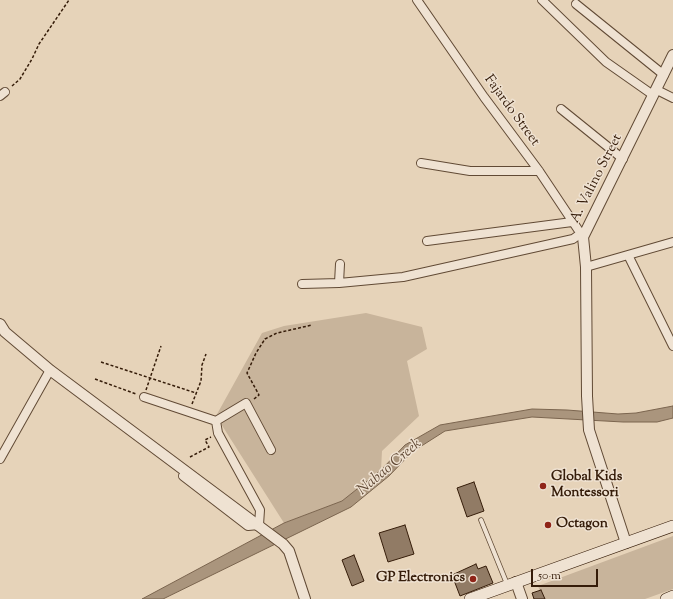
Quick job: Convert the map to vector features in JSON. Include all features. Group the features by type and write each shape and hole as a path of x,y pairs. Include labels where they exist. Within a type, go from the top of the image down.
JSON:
{"main road":[{"path":"470,599 673,526"},
{"path":"666,599 673,596"}],"street":[{"name":"Fajardo Street","path":"417,0 484,96 539,171 582,235"},
{"path":"542,0 606,62 655,93 673,98"},
{"path":"576,4 664,75"},
{"name":"A. Valino Street","path":"626,543 590,430 587,396 586,267 582,235 623,159 673,55"},
{"path":"561,109 623,159"},
{"path":"421,163 470,171 539,171"},
{"path":"427,241 572,222"},
{"path":"302,284 339,283 403,277 573,239 582,235"},
{"path":"586,267 673,242"},
{"path":"628,255 673,346"},
{"path":"339,283 340,264"},
{"path":"0,324 5,332 50,370 283,544 289,551 305,599"},
{"path":"0,459 50,370"},
{"path":"144,397 216,421"},
{"path":"216,421 246,403 270,450"},
{"path":"216,421 218,433 260,510 262,528"},
{"path":"183,476 248,526 262,528"},
{"path":"512,584 522,599"}],"lane":[{"path":"481,520 512,584"}],"path":[{"path":"3,94 20,79 39,44 69,0"},
{"path":"246,403 259,395 247,373 256,353 265,339 277,333 312,325"},
{"path":"94,379 144,397 160,346"},
{"path":"189,411 200,381 202,364 206,354"},
{"path":"101,362 196,393"},
{"path":"190,457 209,447 205,440 218,433"}],"shaded area":[{"path":"366,313 422,327 427,349 407,361 419,416 382,451 381,470 342,501 284,523 216,416 262,333 284,326"},
{"path":"673,536 673,589 645,599 543,599 538,586"}],"water":[{"name":"Nabao Creek","path":"673,406 673,418 657,422 623,422 532,417 445,431 412,452 389,476 351,507 163,599 142,599 284,523 342,501 381,470 405,445 440,425 532,409 618,414 636,413"}],"building":[{"path":"474,482 484,511 467,517 457,488"},
{"path":"405,525 414,554 388,562 379,533"},
{"path":"354,555 364,581 352,586 342,560"},
{"name":"GP Electronics","path":"476,564 478,569 486,566 493,583 460,596 452,575"},
{"path":"541,590 545,599 534,599 532,593"}],"place":[{"name":"Global Kids Montessori","path":"543,486"},
{"name":"Octagon","path":"548,525"},
{"name":"GP Electronics","path":"473,579"}]}
